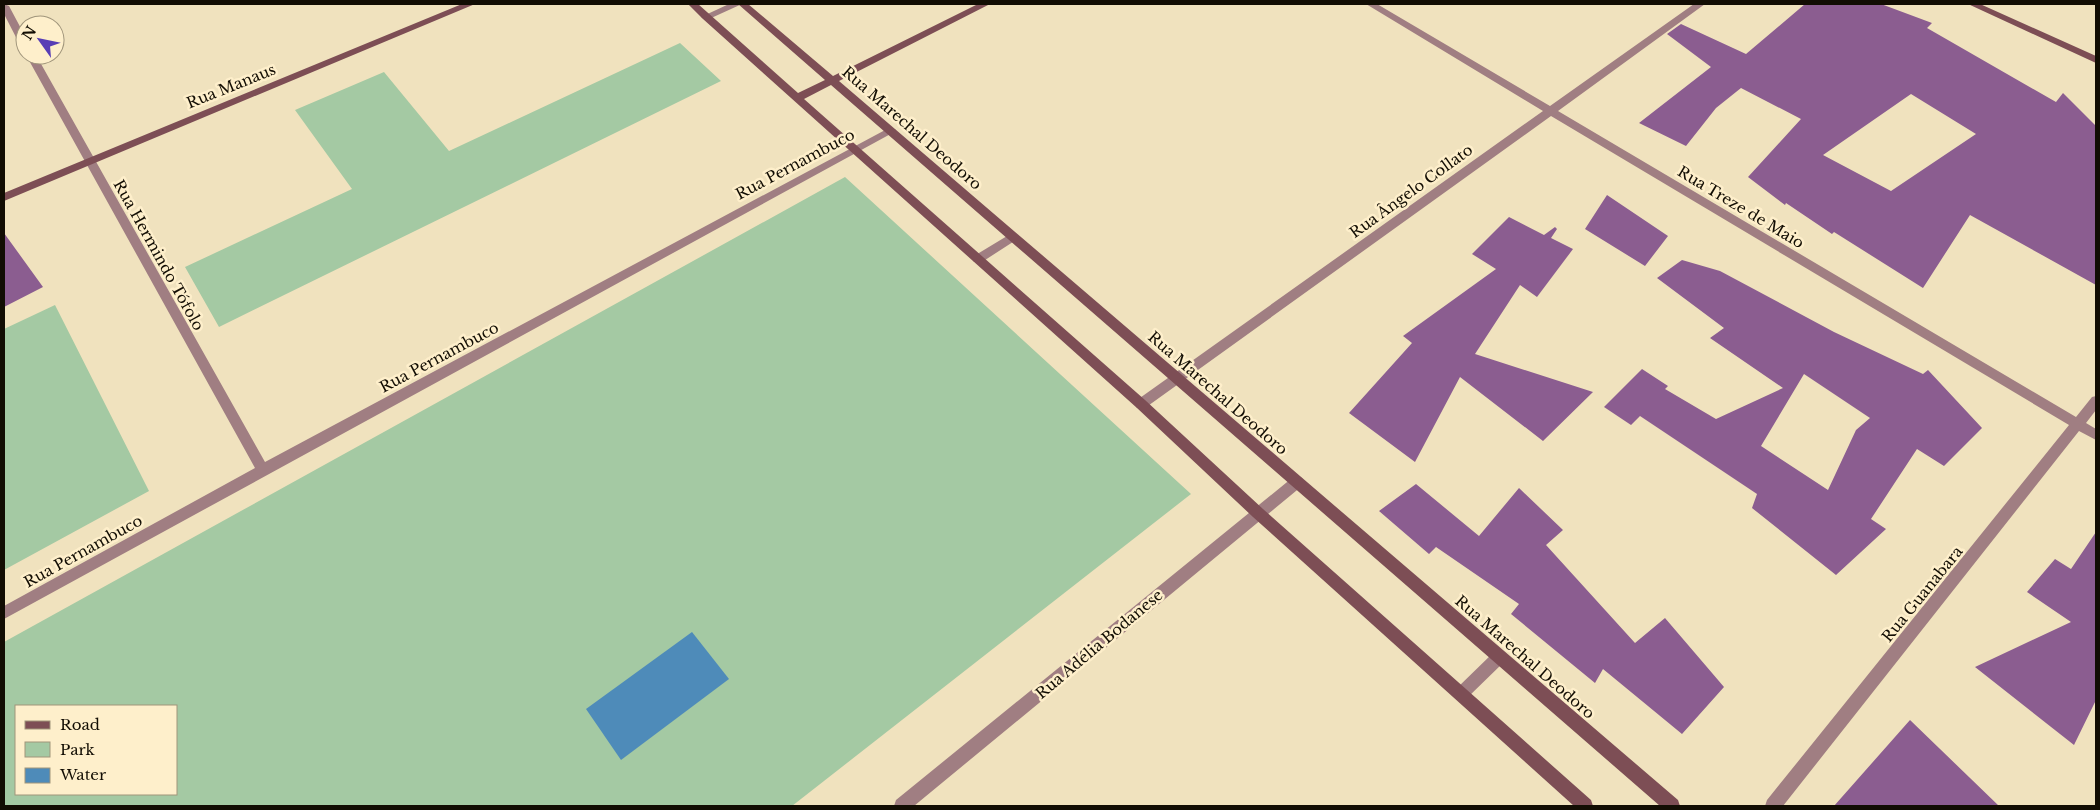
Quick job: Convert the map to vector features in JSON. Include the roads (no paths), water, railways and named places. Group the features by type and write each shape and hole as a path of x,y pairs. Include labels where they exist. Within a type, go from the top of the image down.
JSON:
{"street":[{"name":"Rua Manaus","path":"4,197 470,4"},
{"path":"693,4 1141,404 1258,512 1585,806"},
{"path":"706,17 737,4"},
{"name":"Rua Marechal Deodoro","path":"743,4 1672,806"},
{"path":"797,98 985,4"},
{"name":"Rua Treze de Maio","path":"1371,4 2096,435"},
{"name":"Rua Ângelo Collato","path":"1141,404 1700,4"},
{"path":"1973,4 2096,60"},
{"path":"4,6 15,26"},
{"name":"Rua Hermindo Tófolo","path":"36,65 263,470"},
{"name":"Rua Pernambuco","path":"4,613 263,470 890,132"},
{"path":"978,259 1012,237"},
{"name":"Rua Guanabara","path":"1773,806 2096,401"},
{"name":"Rua Adélia Bodanese","path":"902,806 1258,512 1297,482"},
{"path":"1461,694 1499,657"}],"water":[{"path":"692,632 729,679 621,760 586,709"}]}
